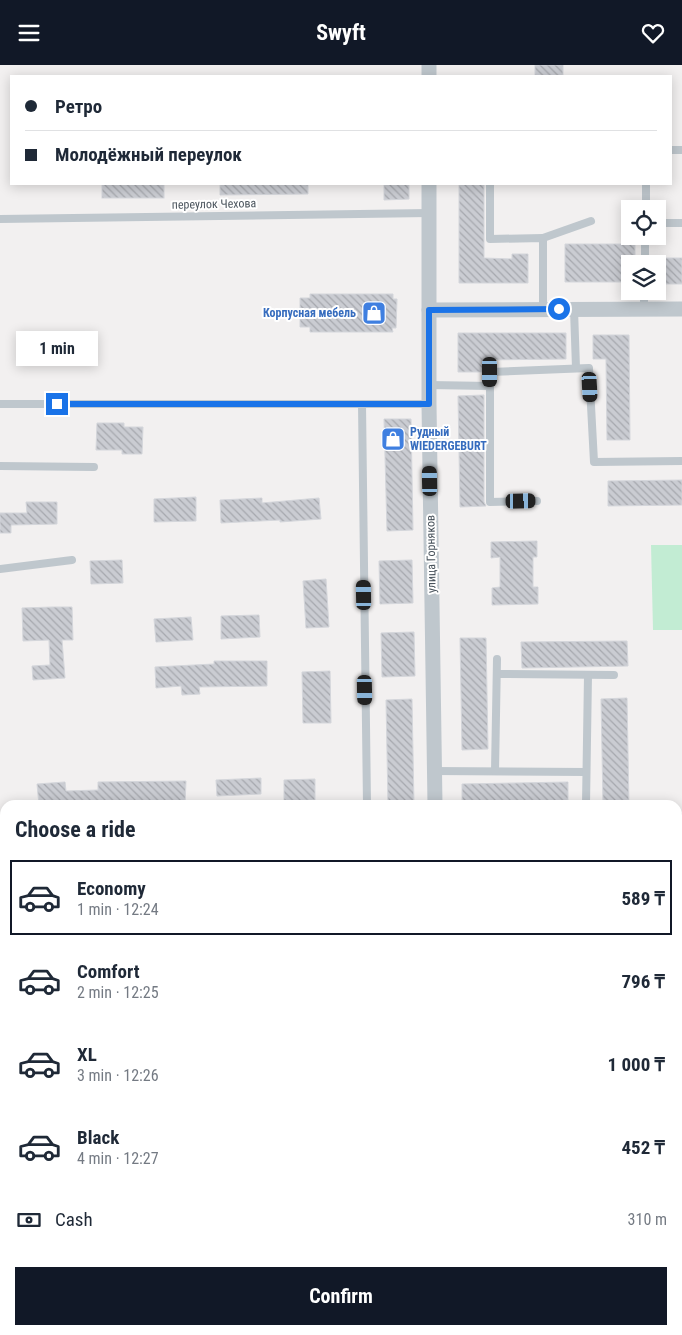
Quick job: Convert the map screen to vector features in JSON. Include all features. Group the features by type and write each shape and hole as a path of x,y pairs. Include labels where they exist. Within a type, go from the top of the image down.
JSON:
{"street":[{"name":"улица Горняков","path":"429,185 429,404 435,800"},
{"path":"429,310 644,307 682,309"}],"lane":[{"path":"490,185 490,239 543,239 591,221"},
{"path":"646,185 646,200"},
{"name":"переулок Чехова","path":"0,219 429,213"},
{"path":"666,223 682,223"},
{"path":"543,239 543,309"},
{"path":"644,300 644,307"},
{"path":"574,309 576,368"},
{"path":"537,501 490,502 490,372 589,368 594,462 682,461"},
{"path":"429,385 490,386"},
{"path":"0,404 429,404"},
{"path":"362,404 367,800"},
{"path":"0,466 94,467"},
{"path":"0,569 72,561"},
{"path":"495,771 497,659"},
{"path":"497,673 614,675"},
{"path":"586,800 588,675"},
{"path":"434,771 586,772"}],"green space":[{"path":"651,545 682,545 682,630 653,630"}],"building":[{"path":"535,65 563,65 563,75 535,75"},
{"path":"102,185 164,185 164,198 102,198"},
{"path":"220,185 308,185 308,194 220,195"},
{"path":"384,185 409,185 409,199 384,200"},
{"path":"459,185 484,185 484,258 512,259 512,254 528,254 528,283 459,283"},
{"path":"565,244 635,245 635,255 621,255 621,282 565,282"},
{"path":"666,258 682,258 682,284 666,284"},
{"path":"310,294 393,294 393,299 397,299 396,328 392,328 393,332 310,332 310,327 300,327 300,298 310,298"},
{"path":"458,333 566,333 566,359 483,360 483,372 458,372"},
{"path":"593,335 629,335 630,440 607,440 606,359 593,359"},
{"path":"484,395 484,502 486,506 460,507 458,396"},
{"path":"384,419 411,419 413,530 387,531"},
{"path":"97,423 124,423 124,427 143,427 142,454 122,454 122,450 96,450"},
{"path":"682,480 682,505 608,506 608,481"},
{"path":"196,497 196,521 154,522 154,499"},
{"path":"262,498 262,503 319,498 321,519 221,523 220,500"},
{"path":"26,502 57,502 57,524 11,525 11,533 0,533 0,513 27,513"},
{"path":"537,541 537,557 533,557 533,587 538,587 538,604 492,605 492,588 500,587 500,557 491,558 491,542"},
{"path":"122,560 123,583 91,584 90,561"},
{"path":"412,560 413,603 380,604 379,561"},
{"path":"326,579 329,627 306,628 303,581"},
{"path":"72,607 73,640 62,640 65,678 33,680 32,666 50,665 49,640 23,641 22,608"},
{"path":"259,615 260,637 221,639 221,616"},
{"path":"191,617 193,640 156,642 154,619"},
{"path":"414,632 415,676 382,677 381,633"},
{"path":"460,638 486,638 488,749 462,750"},
{"path":"627,641 628,666 522,668 521,642"},
{"path":"214,661 267,661 267,686 199,687 200,694 182,695 181,686 156,688 155,667 214,664"},
{"path":"330,671 331,723 303,723 302,672"},
{"path":"627,698 629,800 603,800 601,699"},
{"path":"412,699 414,800 388,800 386,700"},
{"path":"261,778 261,794 217,796 216,780"},
{"path":"315,779 315,800 284,800 284,780"},
{"path":"186,781 185,800 39,800 37,784 65,782 66,791 98,790 98,782"},
{"path":"568,782 568,800 462,800 462,784"}],"place":[{"name":"Корпусная мебель","path":"374,313"},
{"name":"Рудный WIEDERGEBURT","path":"393,439"}],"route":[{"path":"57,404 429,404 429,310 559,309"}]}
